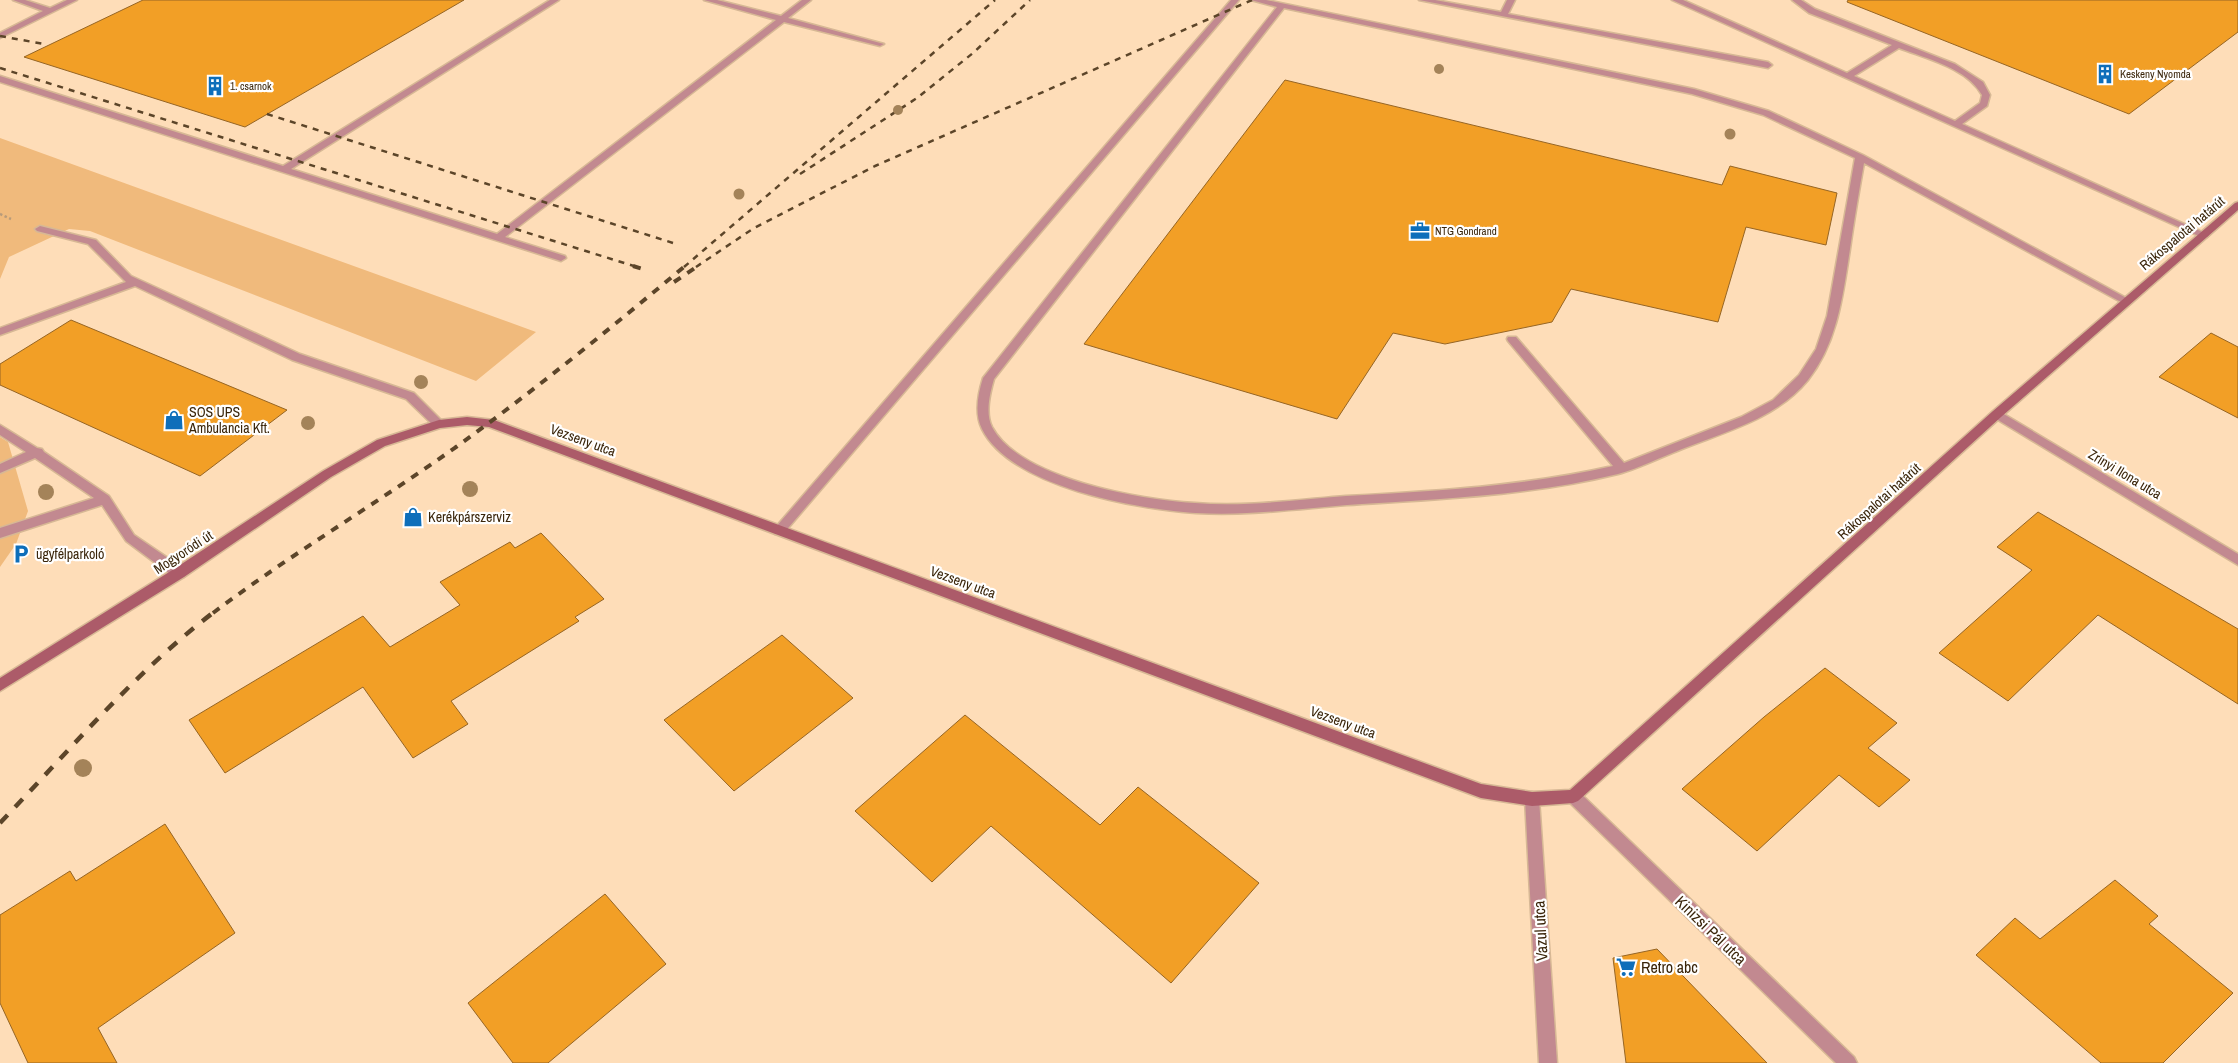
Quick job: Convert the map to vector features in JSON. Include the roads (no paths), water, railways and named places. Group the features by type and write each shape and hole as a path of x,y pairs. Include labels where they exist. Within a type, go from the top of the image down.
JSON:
{"street":[{"path":"17,0 50,11"},
{"path":"0,36 73,0"},
{"path":"283,170 555,0"},
{"path":"708,0 880,44"},
{"path":"498,238 807,0"},
{"path":"779,531 1235,0"},
{"path":"1255,0 1735,102 1798,126 1860,157 2125,300"},
{"path":"1423,0 1768,65"},
{"path":"1502,15 1511,0"},
{"path":"1676,0 2204,236"},
{"path":"1796,0 1812,11 1952,66 1980,84 1986,95 1984,104 1956,124"},
{"path":"1282,6 989,378 983,393 982,411 988,429 1002,449 1025,466 1078,486 1140,502 1197,508 1244,508 1440,495 1535,485 1621,468 1748,420 1773,405 1803,378 1818,352 1833,319 1860,157"},
{"path":"1848,76 1899,46"},
{"path":"0,79 561,258"},
{"name":"Rákospalotai határút","path":"1573,796 2125,300 2204,236 2238,205"},
{"path":"40,229 92,242 127,278 296,357 410,396 439,424"},
{"path":"0,332 135,282"},
{"path":"1512,339 1621,468"},
{"name":"Zrínyi Ilona utca","path":"1997,414 2238,560"},
{"name":"Vezseny utca","path":"381,443 439,424 467,421 490,423 1481,790 1532,799"},
{"path":"0,429 38,452 104,499 130,538 180,573"},
{"name":"Mogyoródi út","path":"0,685 180,573 328,474 381,443"},
{"path":"0,469 38,452"},
{"path":"0,533 104,499"},
{"path":"1532,799 1573,796"},
{"name":"Kinizsi Pál utca","path":"1573,796 1848,1063"},
{"name":"Vazul utca","path":"1532,799 1548,1063"}],"railway":[{"path":"684,267 995,0"},
{"path":"800,174 917,98 973,53 1030,0"},
{"path":"696,267 754,228 875,166 1252,0"},
{"path":"0,36 44,44"},
{"path":"0,68 637,267"},
{"path":"267,114 673,243"},
{"path":"633,266 643,269"},
{"path":"213,613 273,570 456,447 572,358 685,266"},
{"path":"674,282 698,266"},
{"path":"0,823 129,687 214,612"}],"place":[{"name":"Keskeny Nyomda","path":"2105,74"},
{"name":"1. csarnok","path":"215,86"},
{"name":"NTG Gondrand","path":"1420,231"},
{"name":"SOS UPS Ambulancia Kft.","path":"174,420"},
{"name":"Kerékpárszerviz","path":"413,517"},
{"name":"ügyfélparkoló","path":"21,554"},
{"name":"Retro abc","path":"1626,967"}]}
